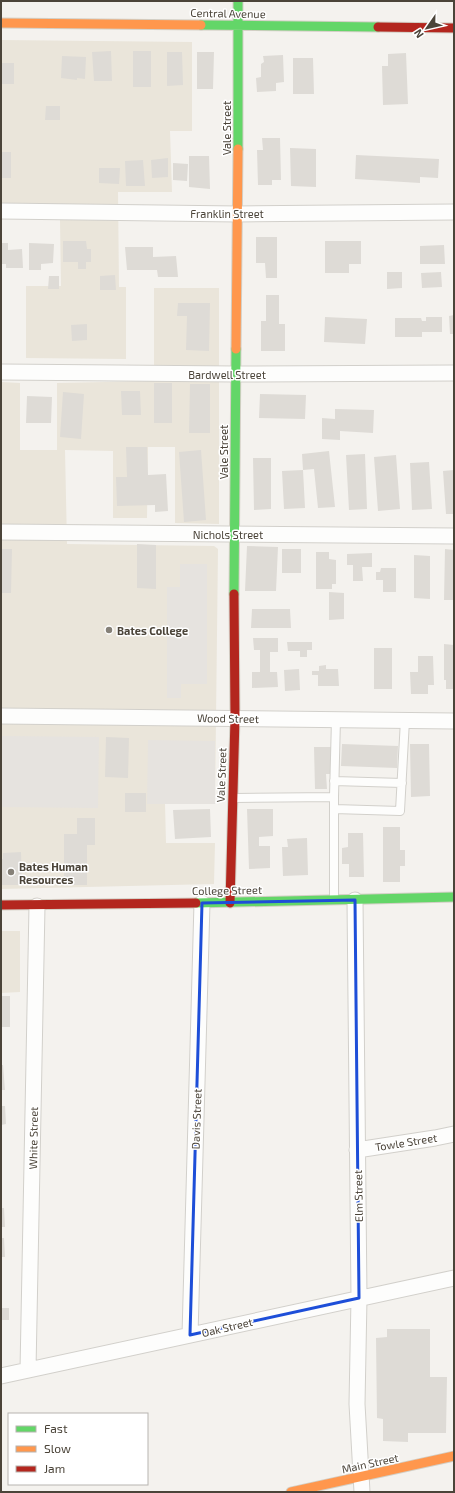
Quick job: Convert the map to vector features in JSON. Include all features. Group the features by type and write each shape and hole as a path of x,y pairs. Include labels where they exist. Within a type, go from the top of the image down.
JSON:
{"main road":[{"name":"Vale Street","path":"230,903 235,718 234,534 238,214 238,1"},
{"name":"Central Avenue","path":"1,23 454,28"},
{"name":"College Street","path":"1,905 37,906 230,903 334,899 355,900 454,897"},
{"name":"Main Street","path":"291,1492 361,1485 454,1456"}],"street":[{"name":"Franklin Street","path":"1,211 238,214 454,212"},
{"name":"Bardwell Street","path":"1,372 235,374 454,373"},
{"name":"Nichols Street","path":"1,532 454,536"},
{"name":"Wood Street","path":"1,716 454,721"},
{"name":"Elm Street","path":"355,900 359,1298 357,1404 361,1485"},
{"name":"Davis Street","path":"190,1335 202,903"},
{"name":"White Street","path":"28,1370 37,906"},
{"name":"Towle Street","path":"357,1150 454,1134"},
{"name":"Oak Street","path":"1,1376 454,1278"}],"lane":[{"path":"334,899 334,781 336,719"},
{"path":"334,810 400,811 405,720"},
{"path":"334,781 402,784"},
{"path":"233,798 334,797"}],"highlighted area":[{"path":"355,900 359,1298 190,1335 202,903"}],"shaded area":[{"path":"1,40 192,42 192,131 170,131 172,192 118,192 119,287 126,287 126,359 26,358 26,286 61,286 60,220 1,218"},
{"name":"Bates College","path":"154,288 219,288 219,524 175,523 175,447 148,447 147,518 113,518 113,451 65,450 67,544 214,546 218,549 215,804 165,804 166,843 215,843 214,884 1,889 1,382 20,383 20,450 57,450 57,383 154,381"},
{"path":"180,564 207,564 207,684 181,684 181,698 167,698 167,587 180,587"},
{"path":"1,736 99,737 98,808 1,807"},
{"path":"148,740 215,741 215,804 147,804"},
{"path":"1,931 20,931 20,992 1,993"}],"building":[{"path":"111,51 112,81 94,81 92,52"},
{"path":"133,51 151,51 151,87 133,87"},
{"path":"167,52 182,52 183,85 167,86"},
{"path":"197,52 214,52 213,89 197,89"},
{"path":"406,53 408,104 383,105 382,66 388,66 388,54"},
{"path":"283,55 284,82 276,83 276,91 257,92 256,78 261,77 261,64 264,62 263,56"},
{"path":"62,56 86,57 85,79 77,78 77,80 61,78"},
{"path":"293,58 313,58 314,94 293,94"},
{"path":"1,63 14,63 14,84 1,84"},
{"path":"46,106 60,106 60,120 45,120"},
{"path":"262,138 280,138 281,180 272,180 272,185 258,185 257,150 263,150"},
{"path":"290,148 316,149 316,187 291,186"},
{"path":"1,152 11,152 11,178 1,178"},
{"path":"356,155 439,159 438,178 420,177 420,183 355,179"},
{"path":"189,156 209,156 210,189 189,187"},
{"path":"168,158 168,177 152,178 151,160"},
{"path":"143,160 145,186 126,186 125,161"},
{"path":"173,163 188,164 187,181 173,180"},
{"path":"99,168 120,168 119,184 99,183"},
{"path":"256,237 277,237 277,278 266,278 265,263 256,263"},
{"path":"63,241 86,241 87,249 91,249 91,262 86,262 86,269 78,269 78,262 63,262"},
{"path":"325,241 361,241 361,264 349,264 349,273 325,273"},
{"path":"1,243 8,243 8,250 22,249 23,268 6,268 6,264 1,264"},
{"path":"29,243 54,244 53,263 41,264 41,270 29,270"},
{"path":"444,245 445,264 420,264 420,246"},
{"path":"125,247 153,247 153,257 176,256 178,277 158,277 157,270 127,270"},
{"path":"387,272 402,272 402,288 387,289"},
{"path":"441,272 442,287 422,288 421,273"},
{"path":"115,275 116,290 100,290 100,276"},
{"path":"49,276 59,276 59,289 48,289"},
{"path":"266,295 279,295 279,324 285,324 285,351 261,351 261,321 266,321"},
{"path":"178,303 210,303 209,351 186,350 187,316 177,316"},
{"path":"454,315 454,334 450,334 449,316"},
{"path":"325,317 367,319 365,344 324,342"},
{"path":"426,317 442,317 442,332 422,332 422,337 395,337 395,318 421,318 422,321 426,321"},
{"path":"87,324 87,340 72,341 71,325"},
{"path":"154,383 172,383 172,423 154,423"},
{"path":"190,384 210,384 210,433 189,433"},
{"path":"121,391 140,391 141,415 122,415"},
{"path":"63,392 84,394 81,439 60,437"},
{"path":"260,394 306,395 305,419 259,418"},
{"path":"27,396 52,397 51,423 26,423"},
{"path":"335,409 374,410 373,433 340,431 340,440 322,439 322,418 335,419"},
{"path":"126,447 147,447 148,475 166,474 168,511 155,512 155,505 117,506 116,477 127,477"},
{"path":"201,450 206,520 184,522 179,452"},
{"path":"329,451 335,507 318,508 314,469 303,470 302,454"},
{"path":"365,454 367,509 349,510 346,455"},
{"path":"396,455 400,509 378,511 374,457"},
{"path":"253,458 271,458 271,509 254,510"},
{"path":"429,462 432,509 412,510 410,463"},
{"path":"303,470 305,508 284,509 282,471"},
{"path":"454,470 454,514 446,514 443,471"},
{"path":"137,544 156,545 156,589 137,588"},
{"path":"247,546 278,547 276,591 245,591"},
{"path":"1,549 12,549 11,593 1,593"},
{"path":"282,549 301,549 301,573 282,573"},
{"path":"445,549 454,550 454,600 444,600"},
{"path":"316,552 329,552 329,559 336,560 336,584 332,584 332,589 316,589"},
{"path":"372,553 372,567 362,567 363,581 353,581 353,565 347,565 347,554"},
{"path":"414,555 430,556 430,599 414,598"},
{"path":"381,568 396,568 396,592 383,592 383,580 376,580 376,572 380,572"},
{"path":"329,592 344,593 344,619 329,620"},
{"path":"252,609 290,609 291,628 251,628"},
{"path":"253,638 278,638 278,652 270,652 270,672 277,672 278,687 252,688 252,672 260,672 260,650 254,650"},
{"path":"287,642 312,642 312,650 307,650 307,657 300,657 300,651 288,651"},
{"path":"444,644 454,645 454,689 446,689 446,680 444,680"},
{"path":"374,648 392,648 392,689 374,689"},
{"path":"418,656 433,656 434,685 428,685 428,694 411,694 410,672 418,672"},
{"path":"326,665 326,669 338,669 339,686 318,686 318,675 312,675 312,671 319,671 319,666"},
{"path":"299,669 300,690 285,691 284,670"},
{"path":"106,737 129,738 128,778 105,777"},
{"path":"342,744 398,746 397,768 341,766"},
{"path":"410,744 429,744 430,796 411,797"},
{"path":"314,747 332,747 333,774 326,774 327,789 315,789"},
{"path":"125,793 146,793 146,812 125,812"},
{"path":"210,809 211,837 175,839 173,810"},
{"path":"247,809 273,809 273,836 259,837 259,846 270,846 270,868 249,869"},
{"path":"77,818 95,818 95,845 87,845 87,885 64,885 64,834 77,834"},
{"path":"383,827 400,827 400,850 405,850 405,866 400,866 400,882 383,882"},
{"path":"348,833 363,833 364,877 349,877 349,864 342,864 342,848 348,847"},
{"path":"307,838 308,875 283,876 282,847 288,847 287,839"},
{"name":"Bates Human Resources","path":"21,852 22,885 1,885 1,859 3,859 3,853"},
{"path":"1,996 10,996 10,1027 1,1027"},
{"path":"1,1065 3,1065 5,1090 1,1090"},
{"path":"1,1106 5,1106 6,1124 1,1125"},
{"path":"1,1208 4,1208 5,1227 1,1227"},
{"path":"1,1238 4,1238 5,1257 1,1257"},
{"path":"1,1308 9,1308 9,1320 1,1320"},
{"path":"387,1329 430,1329 430,1377 447,1377 446,1433 408,1433 408,1442 383,1441 383,1419 377,1418 376,1338 387,1337"}],"traffic: fast":[{"path":"238,1 238,149"},
{"path":"201,25 378,27"},
{"path":"234,594 236,349"},
{"path":"196,903 454,897"}],"traffic: slow":[{"path":"1,23 201,25"},
{"path":"236,349 238,149"},
{"path":"291,1492 454,1456"}],"traffic: jam":[{"path":"378,27 454,28"},
{"path":"230,903 235,718 234,594"},
{"path":"1,905 196,903"}],"place":[{"name":"Bates College","path":"109,630"},
{"name":"Bates Human Resources","path":"11,872"}]}
